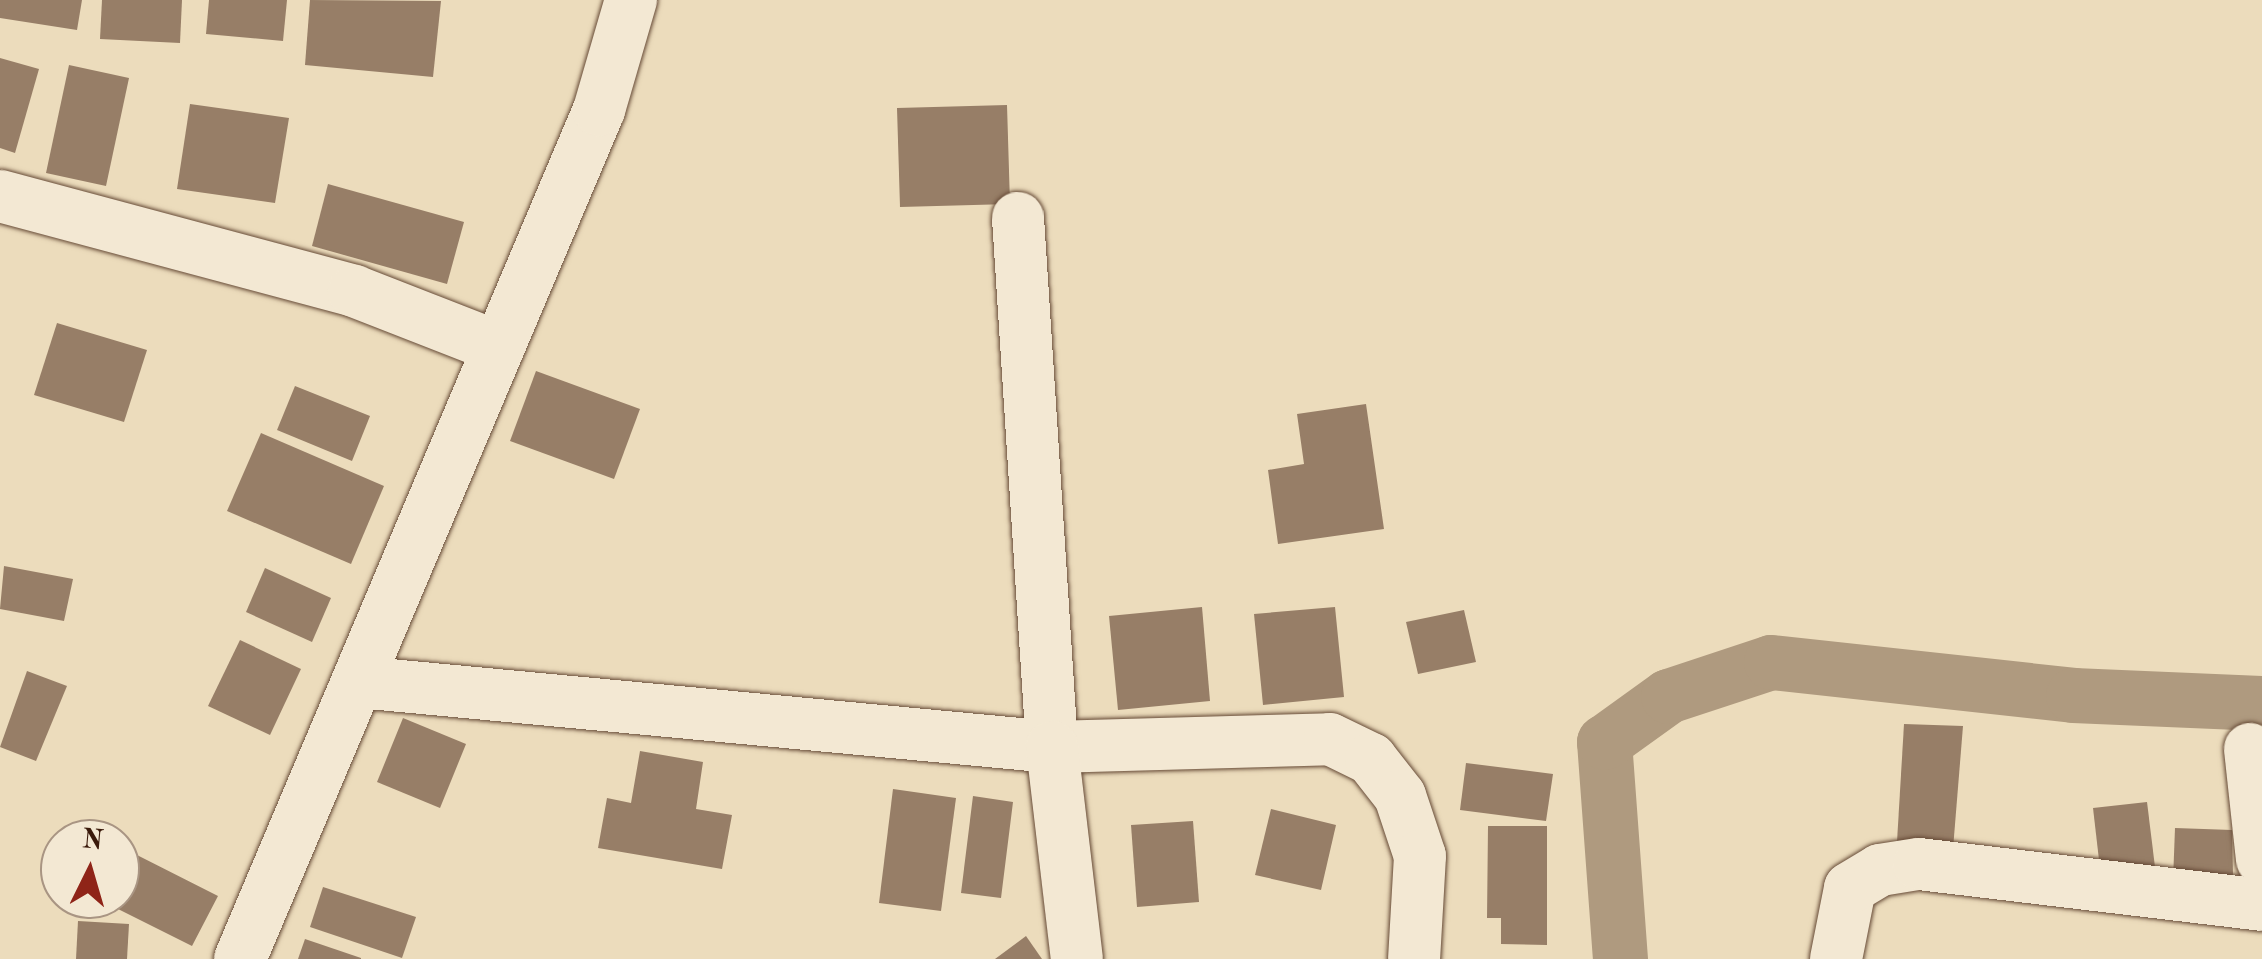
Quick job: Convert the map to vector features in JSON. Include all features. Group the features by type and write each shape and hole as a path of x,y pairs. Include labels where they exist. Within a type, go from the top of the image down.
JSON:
{"street":[{"path":"240,959 599,110 631,0"},
{"path":"0,196 354,291 498,347"},
{"path":"1018,218 1052,747 1077,959"},
{"path":"358,682 1052,747 1330,739 1371,759 1400,796 1420,856 1414,959"},
{"path":"2250,749 2262,859"},
{"path":"1836,959 1850,888 1880,870 1919,864 2262,905"}],"building":[{"path":"0,0 82,0 77,30 0,18"},
{"path":"102,0 182,0 180,43 100,39"},
{"path":"209,0 287,0 283,41 206,34"},
{"path":"310,0 441,1 433,77 305,65"},
{"path":"0,58 39,69 15,153 0,148"},
{"path":"69,65 129,78 106,186 46,173"},
{"path":"190,104 289,118 275,203 177,189"},
{"path":"1007,105 1010,204 900,207 897,108"},
{"path":"328,184 464,222 447,284 312,246"},
{"path":"57,323 147,350 124,422 34,395"},
{"path":"536,371 640,409 614,479 510,441"},
{"path":"295,386 370,416 352,461 277,430"},
{"path":"1366,404 1384,529 1278,544 1268,470 1304,464 1297,414"},
{"path":"261,433 384,486 351,564 227,511"},
{"path":"4,566 73,579 64,621 0,609"},
{"path":"265,568 331,598 312,642 246,612"},
{"path":"1202,607 1210,701 1118,710 1109,616"},
{"path":"1335,607 1344,697 1263,705 1254,614"},
{"path":"1464,610 1476,662 1418,674 1406,622"},
{"path":"240,640 301,669 270,735 208,706"},
{"path":"27,671 67,686 36,761 0,747"},
{"path":"403,718 466,744 440,808 377,782"},
{"path":"1904,724 1963,726 1953,849 1897,842"},
{"path":"640,751 703,762 696,809 732,815 722,869 598,848 607,798 631,803"},
{"path":"1466,763 1553,774 1546,821 1460,810"},
{"path":"893,789 956,798 941,911 879,903"},
{"path":"973,796 1013,802 1001,898 961,893"},
{"path":"2147,802 2155,867 2099,860 2093,808"},
{"path":"1271,809 1336,825 1321,890 1255,875"},
{"path":"1193,821 1199,902 1137,907 1131,825"},
{"path":"1488,826 1547,826 1547,945 1501,944 1501,918 1487,918"},
{"path":"2175,828 2232,830 2233,876 2173,881"},
{"path":"140,857 218,896 192,946 138,919"},
{"path":"323,887 416,917 402,958 310,927"},
{"path":"78,921 129,924 127,959 76,959"},
{"path":"1026,936 1042,959 995,959"},
{"path":"305,939 361,958 361,959 298,959"}],"waterway":[{"path":"1620,959 1604,742 1668,696 1771,662 2073,695 2262,703"}]}
